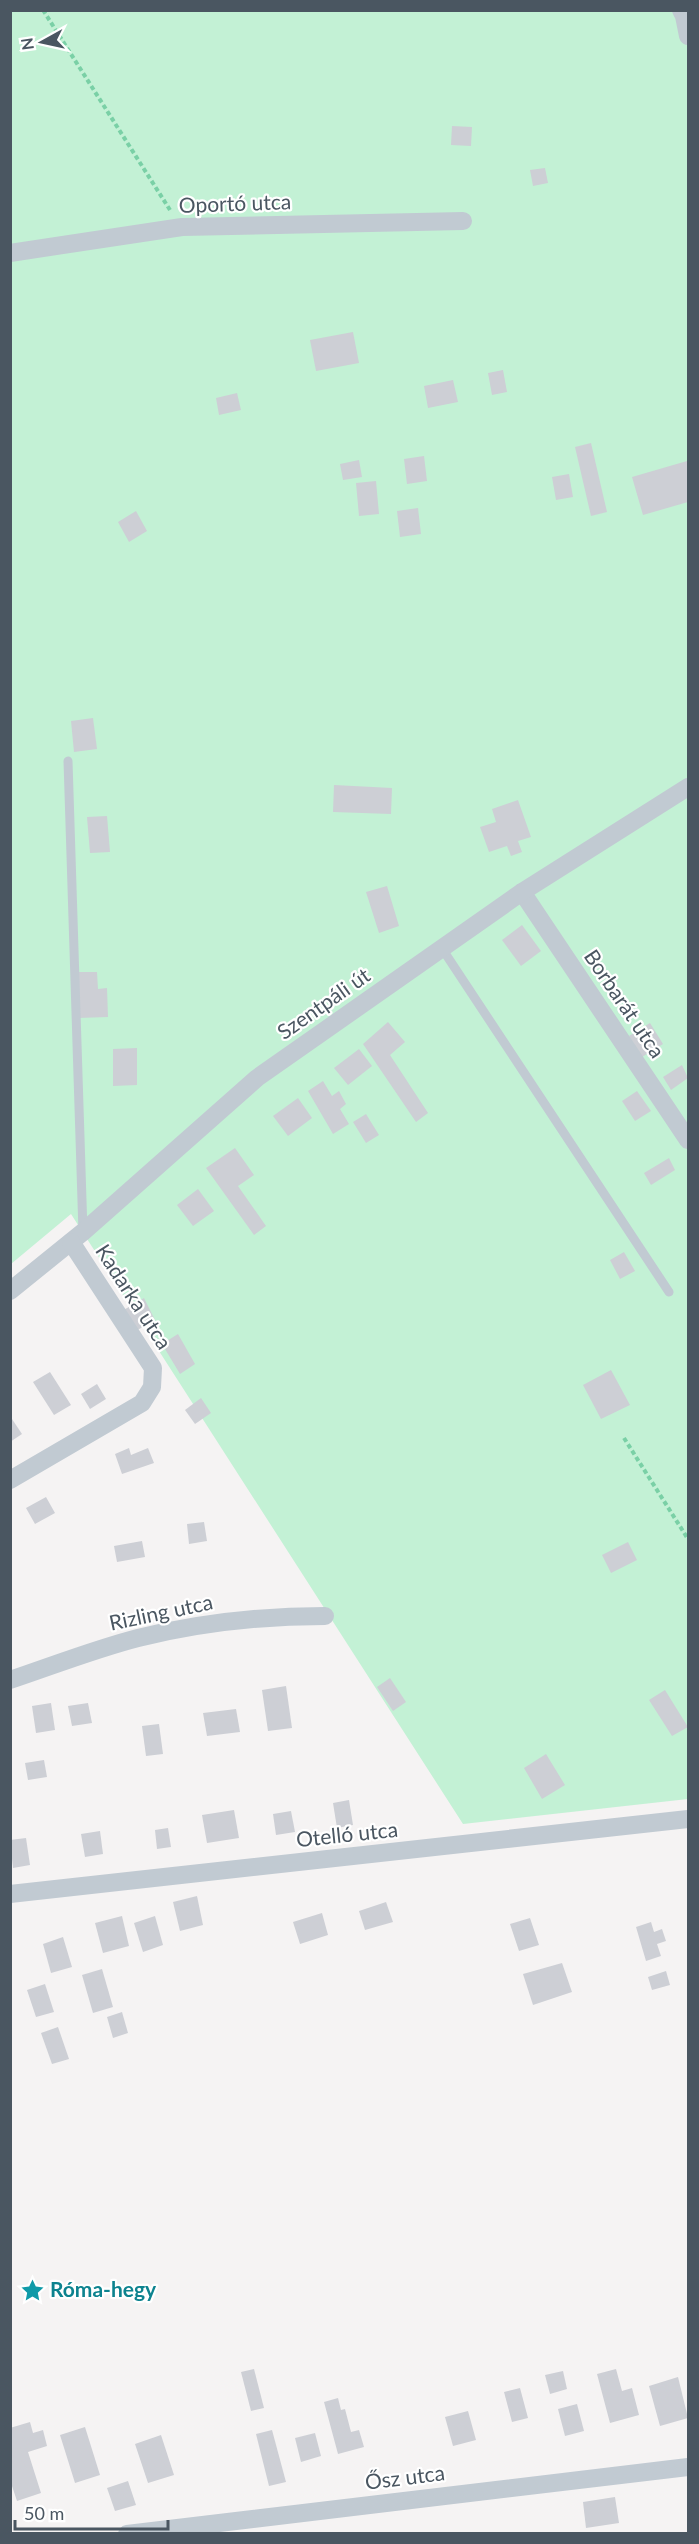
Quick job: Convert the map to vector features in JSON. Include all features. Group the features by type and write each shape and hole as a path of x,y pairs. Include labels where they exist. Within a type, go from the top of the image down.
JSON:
{"street":[{"path":"681,10 688,36"},
{"name":"Oportó utca","path":"10,253 182,227 463,221"},
{"name":"Szentpáli út","path":"10,1291 77,1237 257,1078 443,950 522,892 688,788"},
{"name":"Borbarát utca","path":"522,892 688,1140"},
{"name":"Kadarka utca","path":"10,1480 142,1403 152,1387 153,1368 77,1237"},
{"name":"Rizling utca","path":"10,1680 137,1638 258,1618 325,1616"},
{"name":"Otelló utca","path":"10,1894 688,1819"},
{"name":"Ősz utca","path":"127,2534 688,2467"}],"lane":[{"path":"68,761 77,1237"},
{"path":"443,950 669,1292"}],"path":[{"path":"43,10 182,227"},
{"path":"624,1438 688,1539"}],"green space":[{"path":"11,11 688,11 688,1799 463,1824 71,1214 11,1264"}],"building":[{"path":"452,126 472,127 471,146 451,145"},
{"path":"545,168 548,183 533,186 530,170"},
{"path":"353,332 359,363 316,371 310,340"},
{"path":"503,370 507,392 492,395 488,373"},
{"path":"453,380 458,402 428,408 424,386"},
{"path":"237,393 241,410 219,415 216,398"},
{"path":"591,443 607,512 591,516 575,447"},
{"path":"424,456 427,481 407,484 404,459"},
{"path":"359,460 362,477 343,480 340,464"},
{"path":"687,461 688,502 643,515 632,477"},
{"path":"569,474 573,497 556,500 552,477"},
{"path":"376,481 379,514 359,516 356,483"},
{"path":"418,508 421,534 400,537 397,511"},
{"path":"136,511 147,531 129,542 118,522"},
{"path":"93,718 97,749 74,752 71,721"},
{"path":"334,785 392,788 391,814 333,812"},
{"path":"518,800 531,837 518,841 522,852 511,856 507,846 489,852 480,827 496,822 492,809"},
{"path":"107,816 110,852 90,853 87,817"},
{"path":"387,886 399,926 379,933 366,892"},
{"path":"522,925 541,951 521,966 502,940"},
{"path":"77,972 97,972 98,989 107,988 108,1017 78,1018"},
{"path":"388,1022 405,1042 390,1055 428,1113 416,1122 363,1044"},
{"path":"650,1023 663,1044 642,1057 629,1036"},
{"path":"137,1048 137,1085 113,1086 113,1049"},
{"path":"359,1049 372,1066 348,1085 334,1068"},
{"path":"682,1065 688,1078 671,1090 663,1077"},
{"path":"323,1081 332,1096 339,1091 346,1104 340,1109 349,1124 333,1134 308,1091"},
{"path":"637,1091 651,1111 635,1121 622,1101"},
{"path":"298,1098 312,1118 288,1136 273,1116"},
{"path":"366,1114 379,1135 366,1143 353,1122"},
{"path":"235,1148 254,1175 238,1186 266,1226 254,1235 206,1168"},
{"path":"669,1158 675,1170 651,1185 644,1173"},
{"path":"198,1189 214,1211 193,1226 177,1205"},
{"path":"624,1252 635,1271 620,1279 610,1260"},
{"path":"144,1298 155,1320 134,1332 122,1311"},
{"path":"178,1334 195,1364 180,1374 162,1344"},
{"path":"611,1370 630,1405 601,1419 583,1385"},
{"path":"50,1372 71,1405 54,1415 33,1382"},
{"path":"97,1384 106,1399 90,1409 81,1394"},
{"path":"201,1398 211,1413 195,1424 185,1410"},
{"path":"10,1416 22,1434 10,1442"},
{"path":"129,1448 131,1455 148,1448 154,1463 122,1474 115,1454"},
{"path":"46,1497 55,1513 35,1524 26,1508"},
{"path":"204,1522 207,1541 189,1544 187,1524"},
{"path":"142,1541 145,1557 117,1562 114,1546"},
{"path":"628,1542 637,1560 611,1573 602,1555"},
{"path":"390,1678 406,1702 393,1711 377,1687"},
{"path":"286,1686 292,1728 268,1731 262,1690"},
{"path":"665,1690 688,1727 672,1736 649,1700"},
{"path":"51,1703 55,1730 36,1733 32,1706"},
{"path":"88,1703 92,1723 72,1726 68,1706"},
{"path":"236,1709 240,1732 207,1736 203,1713"},
{"path":"159,1724 163,1754 146,1756 142,1726"},
{"path":"546,1754 565,1785 542,1799 524,1768"},
{"path":"44,1760 47,1777 28,1780 25,1763"},
{"path":"349,1800 353,1825 337,1828 333,1803"},
{"path":"234,1810 239,1838 207,1843 202,1815"},
{"path":"291,1811 295,1832 276,1835 273,1814"},
{"path":"168,1828 171,1847 157,1849 155,1830"},
{"path":"100,1831 103,1854 85,1857 81,1834"},
{"path":"26,1838 30,1865 13,1868 10,1840"},
{"path":"197,1896 203,1925 180,1931 173,1902"},
{"path":"386,1902 393,1922 365,1930 359,1911"},
{"path":"322,1913 328,1935 300,1944 293,1922"},
{"path":"122,1916 129,1946 103,1953 95,1923"},
{"path":"155,1916 163,1945 143,1952 134,1923"},
{"path":"530,1918 539,1945 519,1951 510,1924"},
{"path":"651,1922 654,1932 662,1929 666,1941 657,1944 661,1956 646,1961 636,1927"},
{"path":"63,1937 72,1967 51,1973 43,1944"},
{"path":"562,1963 572,1992 533,2005 523,1974"},
{"path":"102,1969 113,2007 93,2013 82,1975"},
{"path":"666,1971 670,1985 652,1990 648,1977"},
{"path":"45,1984 54,2012 36,2017 27,1990"},
{"path":"122,2012 128,2033 113,2038 107,2017"},
{"path":"58,2027 69,2059 52,2064 41,2033"},
{"path":"254,2369 264,2408 251,2411 241,2372"},
{"path":"616,2369 622,2391 632,2388 639,2415 610,2423 597,2374"},
{"path":"563,2371 567,2389 550,2394 545,2375"},
{"path":"678,2377 688,2418 660,2426 649,2386"},
{"path":"520,2388 528,2418 512,2422 504,2392"},
{"path":"338,2398 341,2410 345,2409 351,2432 359,2430 364,2447 338,2454 324,2402"},
{"path":"577,2404 584,2431 565,2436 558,2409"},
{"path":"468,2411 476,2440 453,2446 445,2417"},
{"path":"30,2422 33,2433 43,2430 47,2446 28,2452 41,2493 17,2501 10,2480 10,2428"},
{"path":"85,2427 100,2475 75,2483 60,2435"},
{"path":"272,2430 286,2482 269,2486 256,2434"},
{"path":"315,2433 321,2456 301,2462 295,2438"},
{"path":"161,2435 174,2475 148,2483 135,2444"},
{"path":"128,2481 136,2505 115,2511 107,2488"},
{"path":"615,2497 619,2523 586,2528 583,2502"}],"place":[{"name":"Róma-hegy","path":"32,2290"}]}
